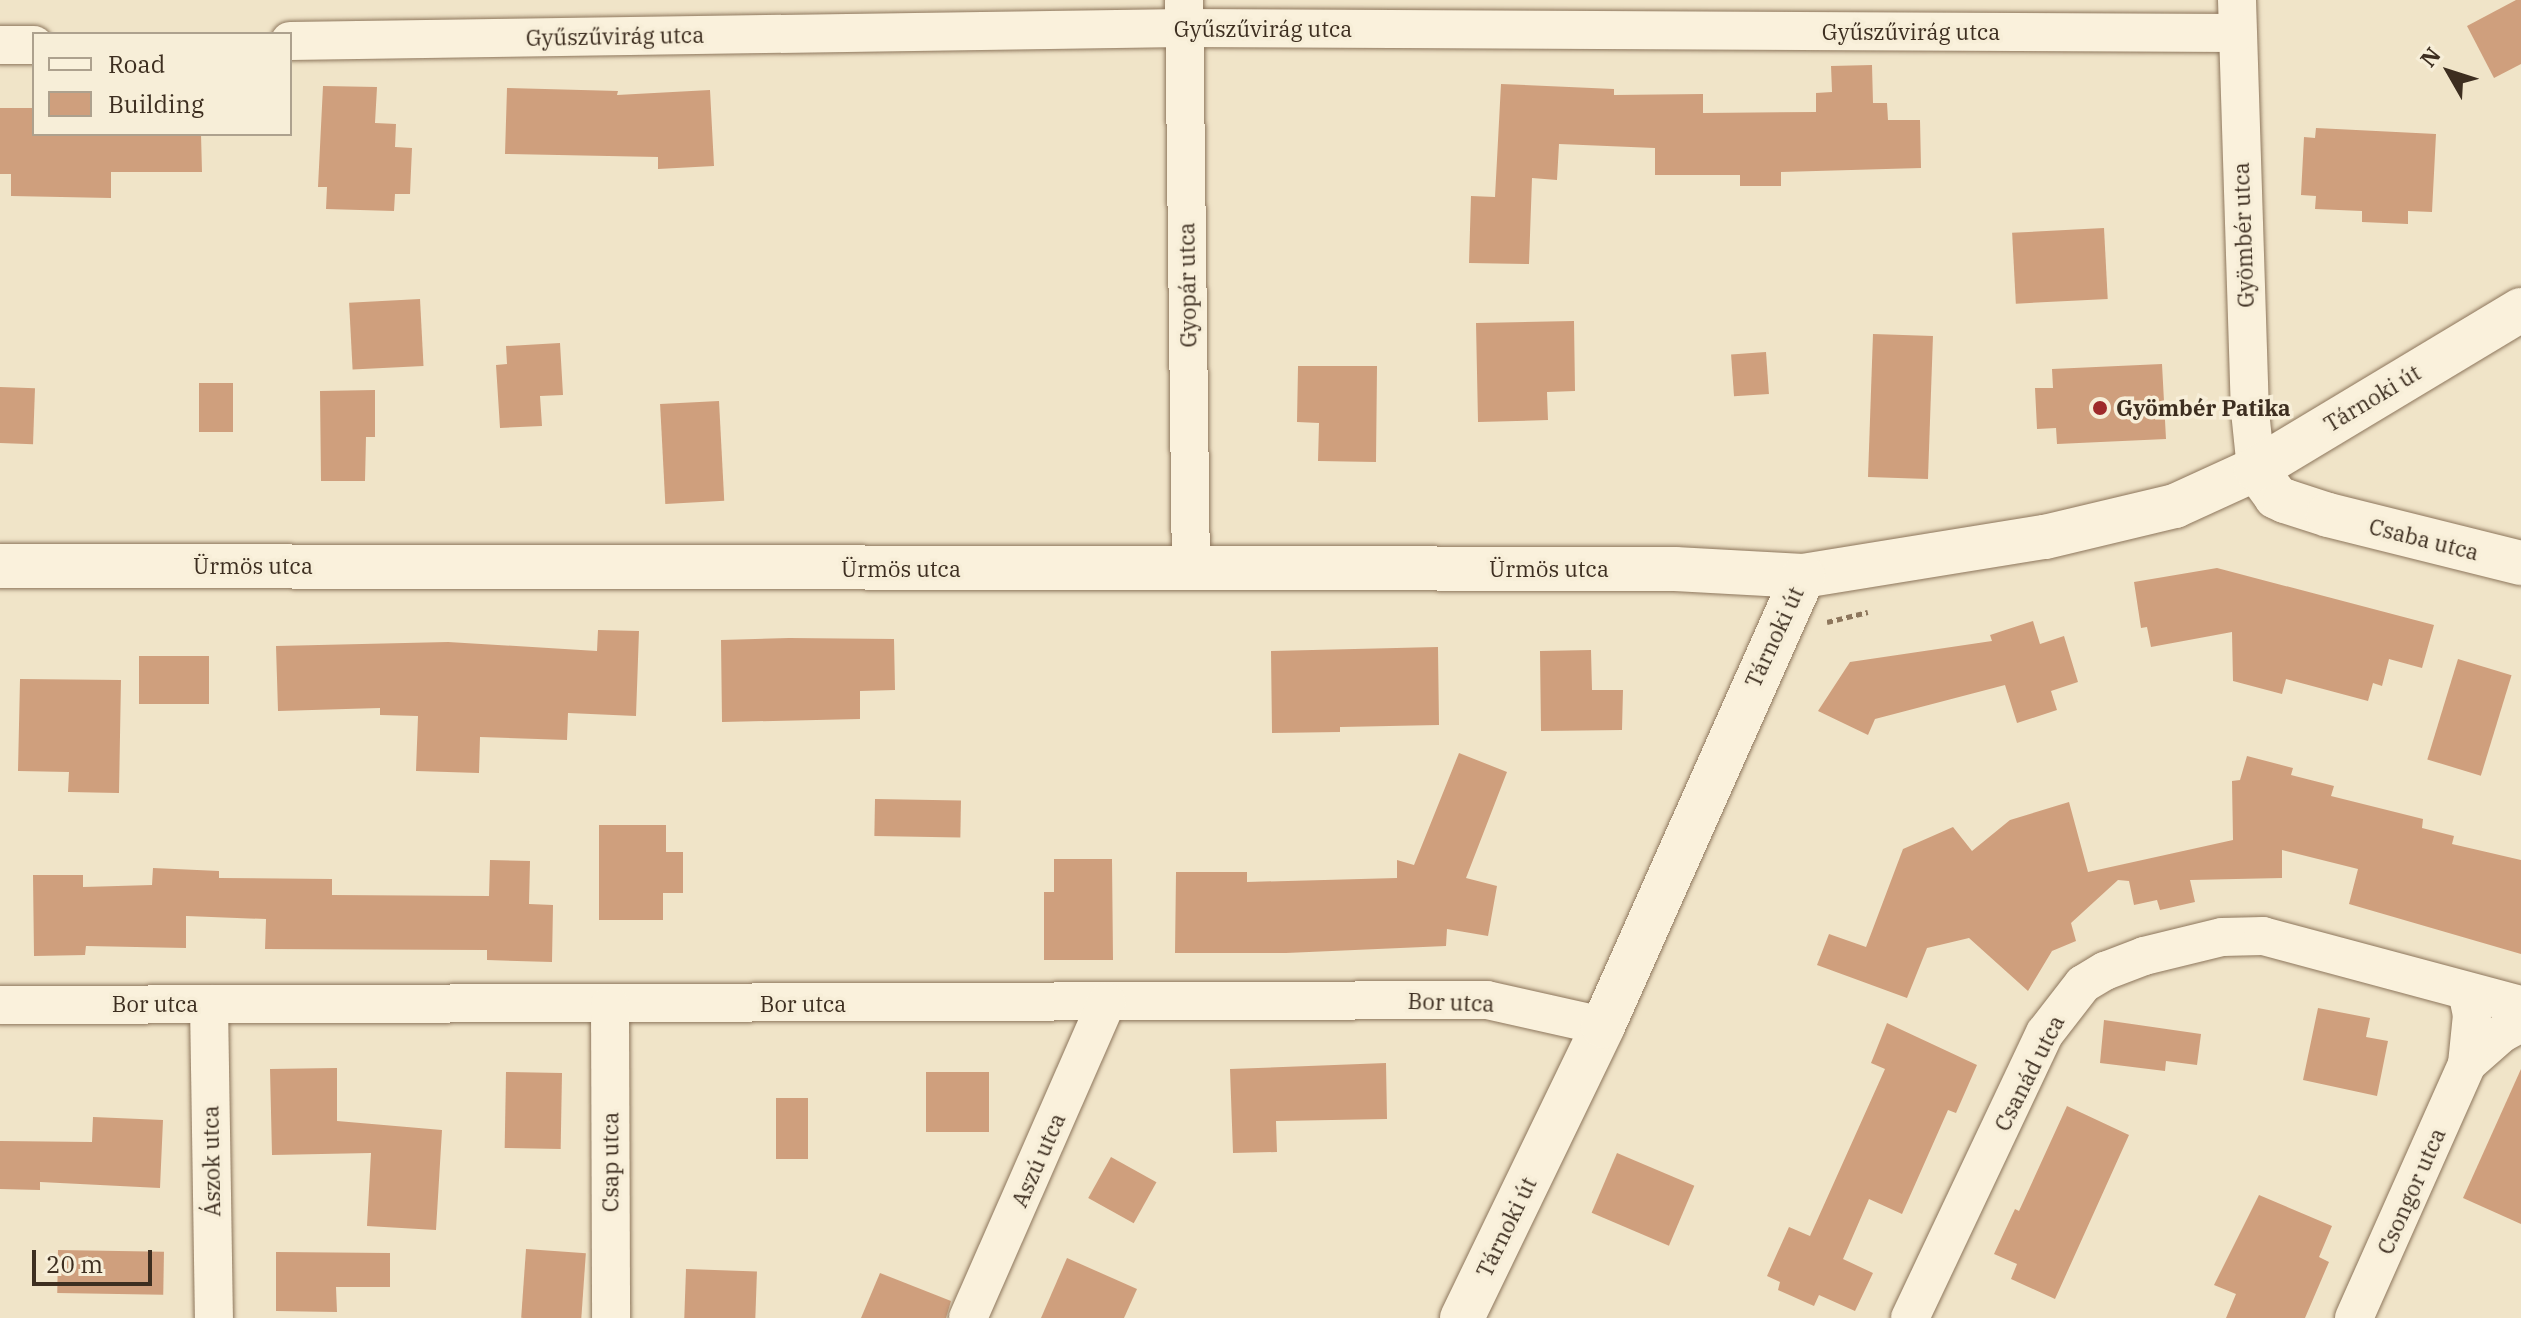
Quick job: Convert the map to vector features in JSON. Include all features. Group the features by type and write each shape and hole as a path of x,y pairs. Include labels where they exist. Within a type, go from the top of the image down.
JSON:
{"street":[{"name":"Gyűszűvirág utca","path":"292,41 1184,14 2237,16"},
{"name":"Gyopár utca","path":"1184,14 1191,570"},
{"name":"Gyömbér utca","path":"2237,16 2250,411 2256,469"},
{"path":"0,45 32,45"},
{"name":"Tárnoki út","path":"1462,1318 1603,1026 1803,576 2045,537 2161,510 2256,469 2521,310"},
{"path":"2328,515 2302,475 2308,449 2329,424"},
{"name":"Csaba utca","path":"2256,469 2276,497 2328,515 2521,563"},
{"name":"Ürmös utca","path":"0,566 1675,569 1803,576"},
{"name":"Csanád utca","path":"1910,1318 2045,1033 2083,984 2105,971 2144,956 2211,939 2263,936 2521,1005"},
{"name":"Csongor utca","path":"2354,1318 2467,1064 2472,1015 2467,992"},
{"name":"Bor utca","path":"0,1005 1487,1000 1603,1026"},
{"name":"Aszú utca","path":"968,1318 1107,1002"},
{"name":"Ászok utca","path":"209,1004 214,1318"},
{"name":"Csap utca","path":"610,1005 611,1318"},
{"name":"Csongor utca","path":"2467,1064 2501,1034 2521,1023"}],"building":[{"path":"2521,0 2521,64 2494,78 2467,26"},
{"path":"1872,65 1873,103 1887,103 1888,120 1920,120 1921,168 1781,172 1781,186 1740,186 1740,175 1655,175 1655,148 1559,144 1557,180 1532,178 1529,264 1469,263 1471,196 1495,197 1501,84 1614,89 1614,95 1703,94 1703,113 1816,112 1816,93 1832,92 1831,66"},
{"path":"323,86 377,87 375,123 396,124 395,147 412,148 410,194 395,194 394,211 326,209 327,187 318,187"},
{"path":"507,88 618,91 617,95 710,90 714,166 658,169 658,157 505,154"},
{"path":"0,108 32,108 32,136 201,136 202,172 111,172 111,198 11,196 11,174 0,174"},
{"path":"2316,128 2436,134 2432,212 2408,211 2408,224 2362,222 2362,211 2315,209 2316,196 2301,195 2304,137 2315,138"},
{"path":"2104,228 2108,299 2016,304 2012,233"},
{"path":"420,299 424,366 353,370 349,303"},
{"path":"1574,321 1575,391 1547,392 1548,420 1478,422 1476,323"},
{"path":"1873,334 1933,336 1928,479 1868,477"},
{"path":"560,343 563,395 540,396 542,426 500,428 496,365 507,364 506,346"},
{"path":"1766,352 1769,394 1734,396 1731,354"},
{"name":"Gyömbér Patika","path":"2162,364 2166,439 2057,444 2056,428 2037,429 2035,388 2053,388 2052,369"},
{"path":"1298,366 1377,366 1376,462 1318,461 1319,423 1297,422"},
{"path":"199,383 233,383 233,432 199,432"},
{"path":"0,387 35,388 33,444 0,443"},
{"path":"375,390 375,437 366,437 365,481 321,481 320,391"},
{"path":"719,401 724,501 665,504 660,404"},
{"path":"2217,568 2434,625 2422,668 2389,659 2382,686 2373,683 2368,701 2286,679 2282,694 2233,681 2232,632 2151,647 2147,627 2141,628 2134,582"},
{"path":"2033,621 2040,644 2064,636 2078,682 2051,691 2057,710 2017,723 2005,685 1875,719 1868,735 1818,711 1850,662 1992,641 1990,635"},
{"path":"598,630 639,631 636,716 568,713 567,740 480,737 479,773 416,771 418,716 380,715 380,708 278,711 276,646 448,642 597,651"},
{"path":"894,639 895,690 860,691 860,719 722,722 721,640"},
{"path":"1438,647 1439,725 1340,727 1340,732 1272,733 1271,651"},
{"path":"1591,650 1592,690 1623,690 1622,730 1541,731 1540,651"},
{"path":"139,656 209,656 209,704 139,704"},
{"path":"2458,659 2512,675 2481,776 2427,759"},
{"path":"20,679 121,680 119,793 68,792 69,772 18,771"},
{"path":"1459,753 1507,772 1466,878 1497,886 1488,936 1447,929 1446,946 1286,953 1175,953 1176,872 1247,872 1247,882 1397,878 1397,860 1414,865"},
{"path":"2247,756 2293,768 2291,775 2334,786 2331,796 2423,819 2422,828 2454,836 2452,844 2521,860 2521,954 2349,904 2358,869 2282,850 2282,878 2190,880 2195,902 2160,910 2157,900 2134,905 2129,881 2118,880 2071,923 2076,941 2052,951 2028,991 1969,938 1927,948 1907,998 1817,965 1829,934 1866,947 1903,849 1953,827 1972,851 2010,820 2069,802 2088,872 2233,840 2232,781 2240,780"},
{"path":"875,799 961,801 960,837 874,836"},
{"path":"599,825 666,825 666,852 683,852 683,893 663,893 663,920 599,920"},
{"path":"1054,859 1112,859 1113,960 1044,960 1044,892 1054,892"},
{"path":"490,860 530,861 529,904 553,905 552,962 487,960 487,950 265,949 266,919 186,916 186,948 86,946 85,955 34,956 33,875 83,875 83,887 152,885 153,868 219,871 219,878 332,879 332,895 489,896"},
{"path":"2318,1008 2370,1018 2366,1037 2388,1041 2377,1096 2303,1080"},
{"path":"2104,1020 2201,1034 2197,1065 2166,1061 2165,1071 2100,1063"},
{"path":"1887,1023 1977,1065 1956,1113 1948,1110 1902,1214 1869,1199 1843,1259 1873,1273 1855,1311 1819,1295 1814,1306 1778,1290 1780,1282 1767,1276 1789,1227 1810,1236 1885,1069 1871,1063"},
{"path":"1386,1063 1387,1119 1276,1121 1277,1152 1233,1153 1230,1069"},
{"path":"337,1068 337,1121 442,1130 436,1230 367,1226 371,1153 272,1155 270,1069"},
{"path":"2521,1069 2521,1224 2463,1198"},
{"path":"506,1072 562,1073 561,1149 505,1148"},
{"path":"926,1072 989,1072 989,1132 926,1132"},
{"path":"776,1098 808,1098 808,1159 776,1159"},
{"path":"2067,1106 2129,1135 2055,1299 2011,1279 2017,1264 1994,1254 2015,1209 2019,1211"},
{"path":"93,1117 163,1120 160,1188 40,1182 40,1190 0,1189 0,1141 92,1142"},
{"path":"1617,1153 1694,1186 1669,1246 1592,1213"},
{"path":"1111,1157 1156,1182 1134,1223 1088,1198"},
{"path":"2259,1195 2332,1226 2319,1257 2329,1262 2305,1318 2226,1318 2236,1294 2214,1285"},
{"path":"526,1249 586,1253 581,1318 521,1318"},
{"path":"58,1250 164,1252 163,1295 57,1293"},
{"path":"276,1252 390,1253 390,1287 336,1287 337,1312 276,1311"},
{"path":"1067,1258 1137,1289 1124,1318 1041,1318"},
{"path":"686,1269 757,1271 755,1318 684,1318"},
{"path":"880,1273 951,1301 946,1318 861,1318"}],"place":[{"name":"Gyömbér Patika","path":"2100,408"}]}
